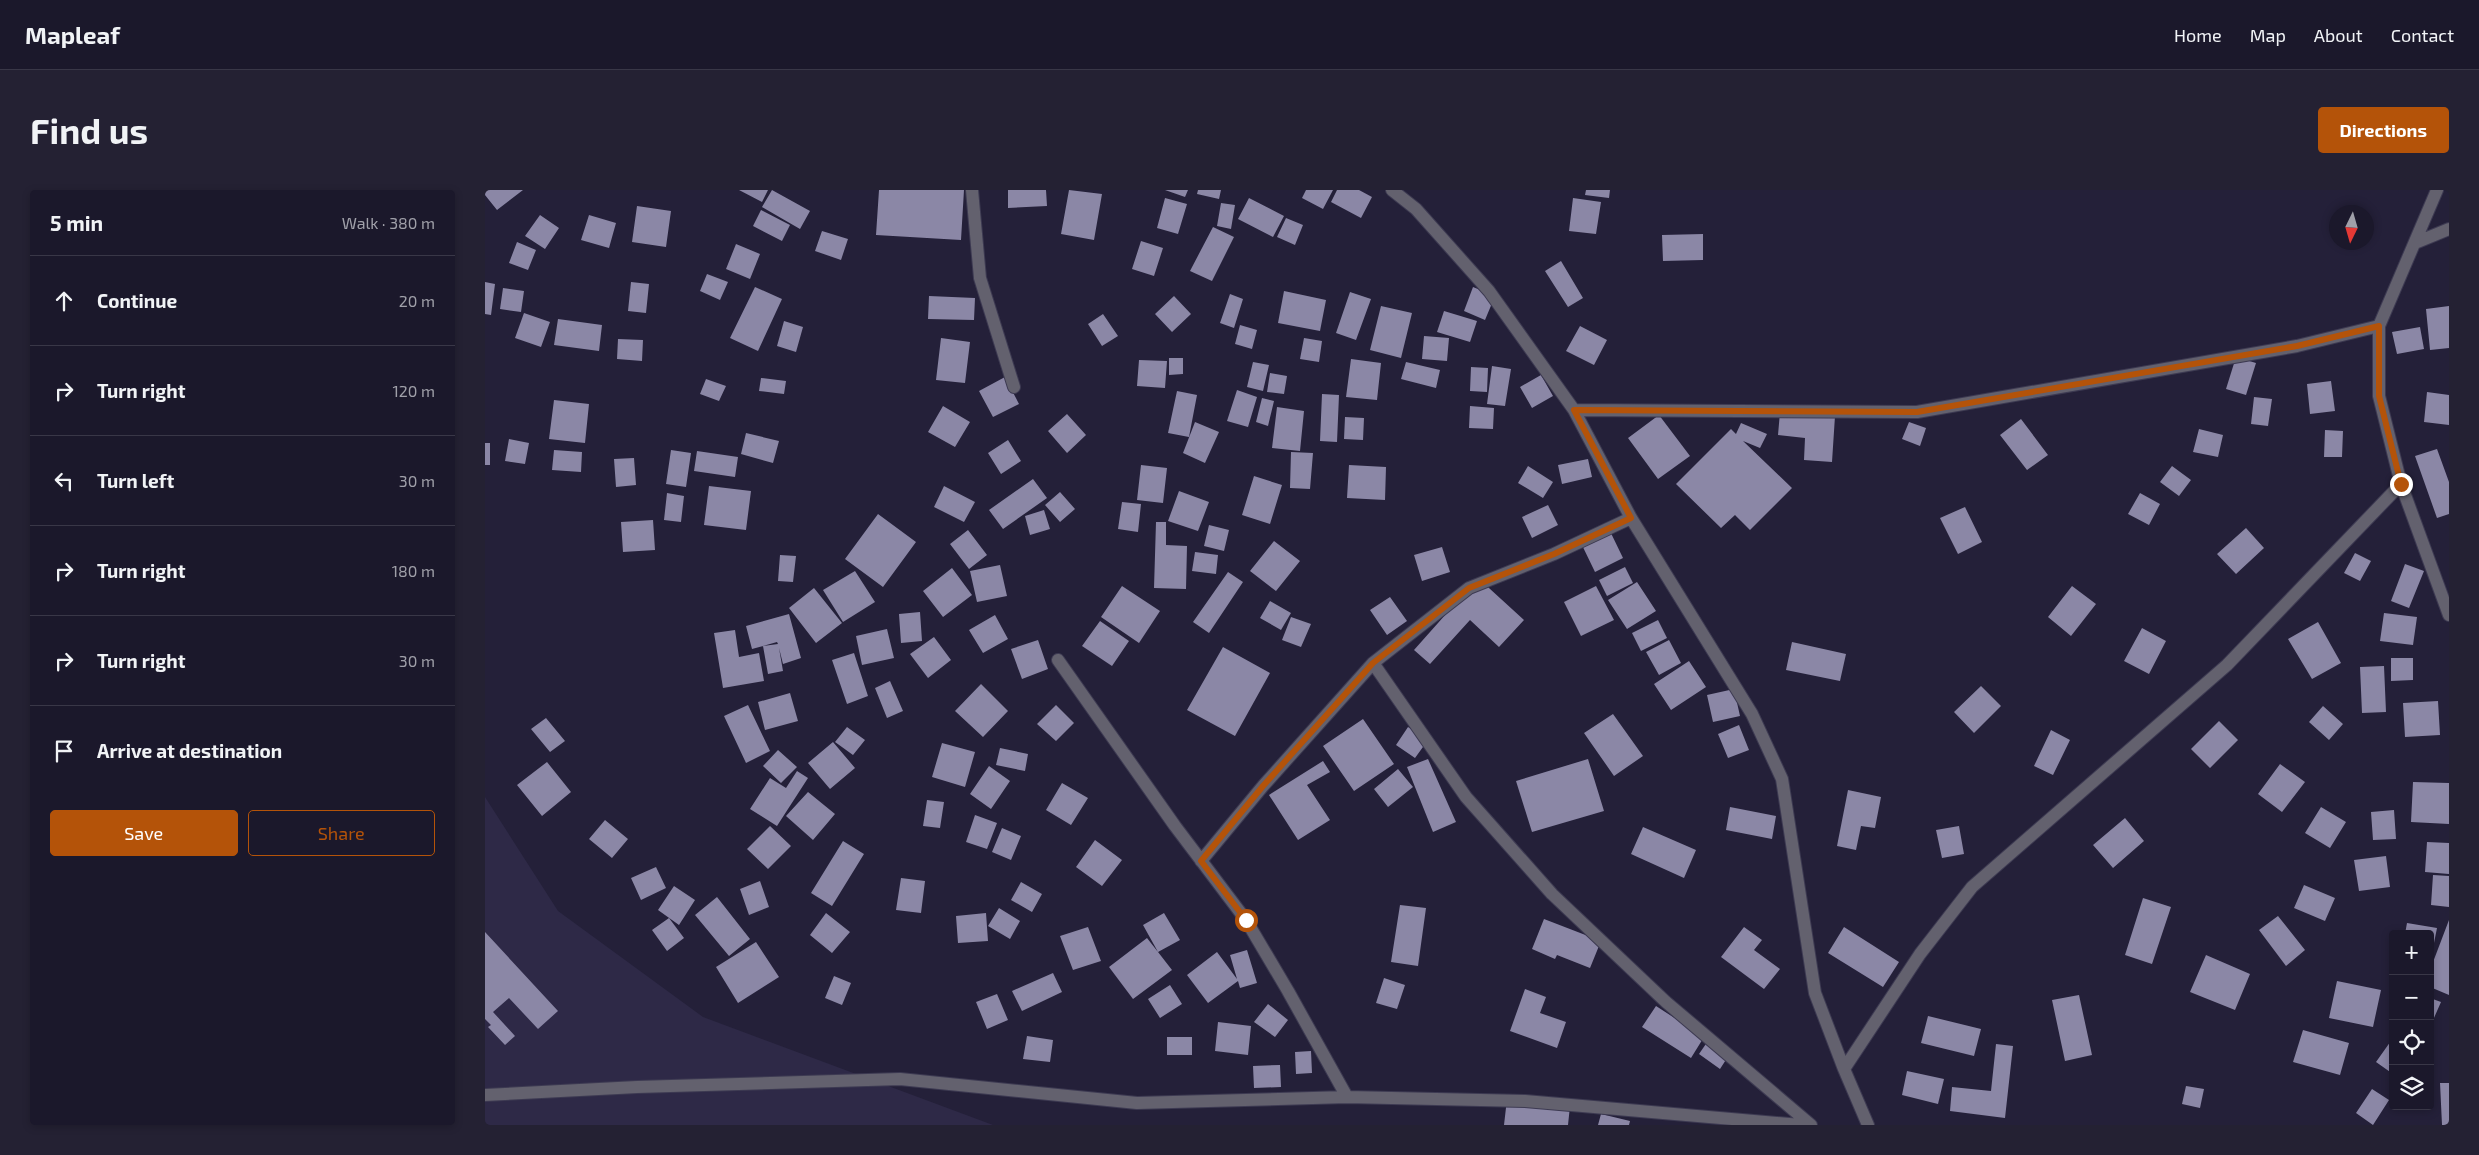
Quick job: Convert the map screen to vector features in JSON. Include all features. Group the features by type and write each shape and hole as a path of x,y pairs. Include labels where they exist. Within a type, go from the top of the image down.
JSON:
{"street":[{"path":"973,190 980,278 1014,388"},
{"path":"1392,190 1416,210 1489,291 1574,410 1631,518 1753,714 1783,779 1815,993 1868,1125"},
{"path":"2437,190 2379,326 2379,396 2401,484 2449,615"},
{"path":"2415,243 2449,229"},
{"path":"1574,410 1917,412 2297,346 2379,326"},
{"path":"1844,1069 1920,954 1972,887 2227,665 2401,484"},
{"path":"1201,861 1263,786 1373,663 1469,588 1554,554 1631,518"},
{"path":"1058,660 1201,861 1246,920 1347,1097"},
{"path":"1373,663 1466,797 1552,894 1666,1002 1811,1125"},
{"path":"485,1095 637,1087 900,1079 1137,1103 1347,1097 1525,1101 1801,1125"}],"shaded area":[{"path":"485,797 558,911 703,1017 993,1125 485,1125"}],"building":[{"path":"485,190 523,190 497,210 485,195"},
{"path":"739,190 768,190 762,202"},
{"path":"772,190 810,211 800,229 762,207"},
{"path":"879,190 964,190 961,240 876,235"},
{"path":"1008,190 1046,190 1047,206 1008,208"},
{"path":"1069,190 1102,194 1094,240 1061,234"},
{"path":"1165,190 1188,190 1185,197"},
{"path":"1198,190 1221,190 1219,199 1197,194"},
{"path":"1306,190 1333,190 1323,209 1302,198"},
{"path":"1337,190 1359,190 1372,197 1361,218 1331,202"},
{"path":"1586,190 1610,190 1609,198 1585,195"},
{"path":"1165,198 1187,204 1178,234 1157,228"},
{"path":"1249,198 1284,216 1273,237 1238,219"},
{"path":"1573,198 1601,202 1596,234 1569,231"},
{"path":"1221,203 1235,205 1231,229 1217,226"},
{"path":"637,206 671,211 666,247 632,242"},
{"path":"761,210 790,225 782,241 753,226"},
{"path":"540,215 559,228 545,249 525,236"},
{"path":"589,215 616,223 609,248 581,240"},
{"path":"1286,218 1303,225 1295,245 1277,237"},
{"path":"1213,227 1234,237 1212,281 1190,271"},
{"path":"822,231 848,239 841,260 815,251"},
{"path":"1703,234 1703,260 1663,261 1662,235"},
{"path":"1141,241 1163,248 1154,276 1132,269"},
{"path":"517,242 536,250 528,270 509,263"},
{"path":"736,244 760,254 750,279 726,269"},
{"path":"1561,261 1583,298 1568,307 1545,271"},
{"path":"707,274 728,282 720,300 700,291"},
{"path":"485,282 495,284 491,315 485,314"},
{"path":"631,282 649,284 646,313 628,311"},
{"path":"755,287 782,299 758,351 730,338"},
{"path":"1473,287 1495,296 1485,320 1464,311"},
{"path":"503,288 524,291 521,312 500,309"},
{"path":"1284,291 1326,300 1320,331 1278,323"},
{"path":"1350,292 1371,299 1356,340 1336,333"},
{"path":"1230,294 1243,299 1234,328 1220,323"},
{"path":"929,296 975,298 974,320 928,319"},
{"path":"1174,296 1191,314 1172,332 1155,314"},
{"path":"1381,306 1412,313 1401,358 1370,350"},
{"path":"2449,306 2449,348 2430,350 2426,309"},
{"path":"1444,311 1477,321 1470,342 1437,332"},
{"path":"524,313 550,322 541,347 515,338"},
{"path":"1103,314 1118,336 1102,346 1088,324"},
{"path":"558,319 602,325 599,351 554,345"},
{"path":"784,321 803,327 796,352 777,346"},
{"path":"1240,325 1257,330 1252,349 1235,344"},
{"path":"1580,326 1607,340 1594,365 1566,351"},
{"path":"2420,327 2424,349 2397,354 2392,332"},
{"path":"1424,336 1449,338 1447,361 1422,359"},
{"path":"941,338 970,342 965,383 936,380"},
{"path":"1304,338 1322,341 1319,362 1300,359"},
{"path":"618,339 643,340 642,361 617,359"},
{"path":"2236,357 2256,363 2246,395 2226,389"},
{"path":"1169,358 1183,358 1183,374 1169,375"},
{"path":"1351,359 1381,363 1377,400 1346,397"},
{"path":"1139,360 1167,361 1165,388 1137,386"},
{"path":"1253,362 1269,365 1263,391 1247,387"},
{"path":"1406,362 1440,370 1436,388 1401,379"},
{"path":"1492,366 1511,369 1505,406 1487,404"},
{"path":"1471,367 1488,368 1487,392 1470,391"},
{"path":"1270,373 1287,376 1284,394 1267,392"},
{"path":"1541,375 1553,396 1532,408 1520,387"},
{"path":"1005,377 1019,404 993,417 979,391"},
{"path":"761,378 786,381 784,394 759,391"},
{"path":"706,379 726,386 719,401 700,394"},
{"path":"2331,381 2335,411 2310,414 2307,384"},
{"path":"1237,390 1257,397 1248,427 1227,421"},
{"path":"1177,391 1197,395 1189,437 1168,433"},
{"path":"2427,392 2449,395 2449,425 2424,422"},
{"path":"1322,394 1339,395 1337,442 1320,441"},
{"path":"2254,397 2272,399 2268,426 2251,424"},
{"path":"1262,398 1274,401 1268,426 1256,422"},
{"path":"554,400 589,404 585,443 549,439"},
{"path":"943,406 970,422 955,447 928,432"},
{"path":"1470,406 1494,408 1493,429 1469,428"},
{"path":"1277,407 1304,411 1300,451 1272,448"},
{"path":"1780,412 1835,416 1832,462 1804,460 1805,438 1778,435"},
{"path":"1067,414 1086,435 1067,453 1048,431"},
{"path":"1659,415 1690,456 1658,479 1628,438"},
{"path":"1345,417 1364,418 1363,440 1344,439"},
{"path":"2021,419 2048,455 2027,470 2000,435"},
{"path":"1195,422 1219,432 1205,463 1183,453"},
{"path":"1909,422 1926,428 1920,446 1902,439"},
{"path":"1741,423 1767,434 1760,448 1743,441 1792,488 1750,530 1735,515 1721,528 1676,484 1731,429 1736,434"},
{"path":"2199,429 2223,435 2218,457 2193,452"},
{"path":"2325,430 2343,431 2342,457 2324,457"},
{"path":"746,433 779,441 773,463 741,454"},
{"path":"509,439 529,443 525,464 505,461"},
{"path":"1008,440 1021,461 1001,474 988,453"},
{"path":"485,443 490,443 490,465 485,465"},
{"path":"2437,449 2449,482 2449,514 2437,518 2415,456"},
{"path":"554,450 582,452 581,472 552,470"},
{"path":"671,450 691,453 686,487 666,484"},
{"path":"697,451 738,457 735,477 694,471"},
{"path":"1291,452 1313,453 1310,489 1290,488"},
{"path":"634,458 636,485 616,487 614,459"},
{"path":"1588,459 1592,477 1562,484 1558,465"},
{"path":"1141,465 1167,468 1163,503 1137,500"},
{"path":"1349,465 1386,467 1385,500 1347,498"},
{"path":"1528,466 1553,482 1543,498 1518,483"},
{"path":"2172,466 2191,480 2179,496 2160,482"},
{"path":"1254,476 1282,485 1270,524 1242,515"},
{"path":"1033,479 1047,498 1003,529 989,510"},
{"path":"709,486 751,491 746,530 704,525"},
{"path":"944,486 975,502 964,522 934,507"},
{"path":"1179,491 1209,502 1198,531 1168,521"},
{"path":"1060,492 1075,509 1060,522 1045,505"},
{"path":"667,493 684,496 681,522 664,520"},
{"path":"2140,493 2160,504 2149,525 2128,514"},
{"path":"1122,502 1141,504 1138,532 1118,529"},
{"path":"1548,505 1558,525 1532,538 1522,517"},
{"path":"1965,507 1982,542 1958,554 1940,518"},
{"path":"1044,510 1050,529 1030,535 1025,516"},
{"path":"878,514 916,542 883,587 845,559"},
{"path":"653,520 655,550 623,552 621,522"},
{"path":"1156,522 1166,522 1166,545 1187,546 1186,589 1154,588"},
{"path":"1209,525 1229,530 1224,551 1204,546"},
{"path":"1608,527 1623,558 1595,572 1580,541"},
{"path":"2246,528 2264,548 2236,574 2217,554"},
{"path":"968,530 987,555 969,569 950,544"},
{"path":"1274,541 1300,561 1276,591 1250,571"},
{"path":"1442,547 1450,572 1422,581 1414,555"},
{"path":"1195,552 1218,555 1216,574 1192,571"},
{"path":"2355,553 2371,561 2360,581 2344,573"},
{"path":"780,555 796,556 793,582 778,581"},
{"path":"2405,564 2424,571 2409,608 2391,601"},
{"path":"1000,565 1007,596 977,602 970,571"},
{"path":"1625,567 1633,583 1607,596 1599,580"},
{"path":"952,568 972,595 943,617 923,591"},
{"path":"855,571 875,602 843,622 823,590"},
{"path":"1228,572 1243,582 1209,633 1193,622"},
{"path":"1478,578 1524,620 1499,647 1470,620 1430,664 1414,650"},
{"path":"1637,582 1656,611 1627,629 1608,600"},
{"path":"1122,586 1160,611 1139,643 1101,617"},
{"path":"1596,586 1614,620 1581,636 1564,602"},
{"path":"2072,586 2096,604 2071,636 2048,617"},
{"path":"814,588 842,623 816,643 789,608"},
{"path":"1390,597 1407,621 1387,635 1370,610"},
{"path":"1270,601 1291,613 1281,630 1260,618"},
{"path":"920,612 922,641 901,643 899,614"},
{"path":"2384,613 2417,617 2413,645 2380,641"},
{"path":"789,614 801,658 783,664 779,648 783,671 768,674 763,646 778,644 777,642 752,649 746,626"},
{"path":"995,615 1008,639 983,653 969,630"},
{"path":"1291,617 1311,624 1301,647 1282,640"},
{"path":"1658,620 1667,638 1641,651 1632,633"},
{"path":"1100,621 1129,641 1112,666 1082,646"},
{"path":"2318,622 2341,663 2312,679 2288,639"},
{"path":"2142,628 2166,641 2149,674 2124,661"},
{"path":"887,629 894,658 862,665 856,636"},
{"path":"735,630 739,657 759,653 764,681 723,688 714,633"},
{"path":"934,637 951,660 928,678 910,654"},
{"path":"1038,640 1048,669 1022,679 1011,649"},
{"path":"1669,640 1681,663 1659,675 1646,652"},
{"path":"1792,642 1846,654 1840,681 1786,670"},
{"path":"1223,647 1270,673 1235,736 1187,710"},
{"path":"854,653 868,696 847,704 832,660"},
{"path":"2391,658 2413,658 2413,680 2391,681"},
{"path":"1689,661 1706,687 1671,710 1654,684"},
{"path":"2384,666 2386,712 2362,713 2360,667"},
{"path":"890,681 903,711 887,718 875,688"},
{"path":"981,684 1008,711 983,737 955,711"},
{"path":"1981,686 2001,706 1974,733 1954,712"},
{"path":"1734,689 1740,716 1713,722 1707,695"},
{"path":"790,693 798,721 765,730 758,702"},
{"path":"2438,701 2440,735 2405,737 2403,703"},
{"path":"748,705 770,751 746,763 724,716"},
{"path":"1056,705 1074,723 1056,741 1037,724"},
{"path":"2323,706 2343,724 2329,740 2309,722"},
{"path":"1613,714 1643,756 1614,776 1584,733"},
{"path":"546,718 565,741 550,752 531,729"},
{"path":"1363,719 1394,764 1354,791 1323,746"},
{"path":"2219,721 2238,740 2210,768 2191,749"},
{"path":"1739,725 1749,750 1728,758 1718,734"},
{"path":"847,727 865,740 853,755 835,742"},
{"path":"1408,727 1428,740 1415,758 1396,745"},
{"path":"2051,730 2070,740 2053,775 2034,766"},
{"path":"833,742 855,768 830,789 808,763"},
{"path":"942,743 975,752 965,787 932,777"},
{"path":"1000,748 1028,754 1025,771 996,765"},
{"path":"778,750 797,767 781,783 763,766"},
{"path":"1428,759 1456,822 1433,832 1407,767"},
{"path":"1588,759 1604,811 1532,832 1516,781"},
{"path":"1323,761 1330,772 1307,785 1330,820 1298,840 1269,795"},
{"path":"547,762 571,792 542,816 517,785"},
{"path":"2280,764 2305,782 2282,812 2258,794"},
{"path":"989,766 1010,781 991,809 970,794"},
{"path":"1398,769 1413,787 1388,807 1374,789"},
{"path":"797,771 808,778 777,826 750,809 770,778 786,788"},
{"path":"2413,782 2449,783 2449,824 2411,822"},
{"path":"1062,783 1088,798 1071,825 1046,810"},
{"path":"1848,790 1881,797 1875,828 1861,826 1856,850 1837,846"},
{"path":"808,792 835,814 813,840 786,816"},
{"path":"927,800 944,802 940,828 923,826"},
{"path":"1730,807 1776,816 1772,839 1726,830"},
{"path":"2321,807 2346,822 2330,848 2305,833"},
{"path":"2394,810 2396,839 2373,840 2371,812"},
{"path":"975,815 997,823 987,849 966,842"},
{"path":"2125,818 2144,841 2113,868 2093,845"},
{"path":"605,820 628,839 612,858 589,839"},
{"path":"770,826 791,846 768,869 747,849"},
{"path":"1959,826 1964,854 1942,858 1936,830"},
{"path":"1643,827 1696,850 1684,878 1631,854"},
{"path":"1002,828 1021,836 1011,860 992,852"},
{"path":"1095,840 1122,860 1102,886 1076,867"},
{"path":"843,841 864,854 832,906 811,893"},
{"path":"2427,842 2449,843 2449,874 2425,872"},
{"path":"2386,856 2390,887 2359,891 2354,860"},
{"path":"656,867 666,888 641,900 631,878"},
{"path":"2433,875 2449,876 2449,907 2431,905"},
{"path":"901,878 925,881 921,913 896,910"},
{"path":"760,881 769,907 749,915 740,889"},
{"path":"1021,882 1042,894 1032,912 1011,900"},
{"path":"2304,885 2335,898 2325,921 2294,908"},
{"path":"674,886 695,900 679,925 658,910"},
{"path":"717,897 750,939 729,956 695,915"},
{"path":"2143,898 2171,907 2152,964 2125,955"},
{"path":"1400,905 1426,908 1418,966 1391,962"},
{"path":"999,908 1020,921 1010,939 988,926"},
{"path":"826,913 850,932 832,953 810,935"},
{"path":"986,913 988,941 958,943 956,916"},
{"path":"1164,913 1180,940 1158,952 1143,925"},
{"path":"2278,916 2305,950 2286,966 2259,930"},
{"path":"669,918 684,938 667,951 652,930"},
{"path":"1544,919 1601,941 1590,968 1557,955 1555,959 1532,949"},
{"path":"2449,920 2449,995 2434,989 2434,959"},
{"path":"2407,923 2437,928 2434,943 2434,930 2406,930"},
{"path":"1088,927 1101,961 1073,970 1060,936"},
{"path":"1744,927 1762,940 1754,950 1780,969 1764,989 1721,957"},
{"path":"1844,927 1899,962 1883,987 1828,953"},
{"path":"485,932 558,1011 538,1029 509,998 493,1012 515,1036 505,1045 488,1027 491,1025 485,1019"},
{"path":"1147,938 1172,970 1133,999 1109,967"},
{"path":"756,942 779,977 738,1003 716,967"},
{"path":"1247,950 1257,983 1240,988 1238,981 1208,1003 1187,975 1217,952 1237,979 1230,955"},
{"path":"2206,955 2250,974 2235,1010 2190,992"},
{"path":"1053,973 1062,992 1022,1011 1012,991"},
{"path":"834,976 851,983 842,1005 825,998"},
{"path":"1384,978 1405,985 1397,1009 1376,1003"},
{"path":"2337,981 2381,990 2373,1027 2329,1018"},
{"path":"1170,985 1182,1004 1160,1018 1148,999"},
{"path":"1525,989 1546,997 1540,1013 1566,1022 1557,1048 1510,1031"},
{"path":"997,994 1008,1020 987,1029 976,1002"},
{"path":"2079,995 2092,1055 2065,1061 2052,1000"},
{"path":"2434,999 2441,1002 2434,1018"},
{"path":"1268,1004 1288,1020 1275,1037 1254,1022"},
{"path":"1656,1006 1704,1037 1691,1058 1642,1027"},
{"path":"1928,1016 1981,1029 1974,1056 1921,1043"},
{"path":"1218,1022 1251,1026 1248,1055 1215,1051"},
{"path":"2303,1030 2349,1043 2340,1075 2293,1062"},
{"path":"1027,1036 1053,1040 1050,1062 1023,1059"},
{"path":"1167,1037 1192,1037 1192,1055 1167,1055"},
{"path":"1710,1038 1731,1052 1720,1069 1699,1054"},
{"path":"1996,1044 2013,1046 2005,1118 1950,1111 1952,1087 1991,1091"},
{"path":"2389,1044 2389,1071 2376,1062"},
{"path":"1311,1051 1312,1073 1296,1074 1295,1052"},
{"path":"1280,1065 1281,1087 1254,1088 1253,1066"},
{"path":"1907,1071 1944,1079 1938,1104 1902,1095"},
{"path":"2440,1083 2449,1083 2449,1125 2442,1125"},
{"path":"2186,1086 2204,1089 2200,1108 2182,1104"},
{"path":"2372,1089 2389,1100 2373,1125 2356,1113"},
{"path":"1507,1099 1570,1106 1568,1125 1504,1125"},
{"path":"1601,1114 1630,1121 1629,1125 1598,1125"}],"route":[{"path":"1246,920 1201,861 1263,786 1373,663 1469,588 1554,554 1631,518 1574,410 1917,412 2297,346 2379,326 2379,396 2401,484"}]}
